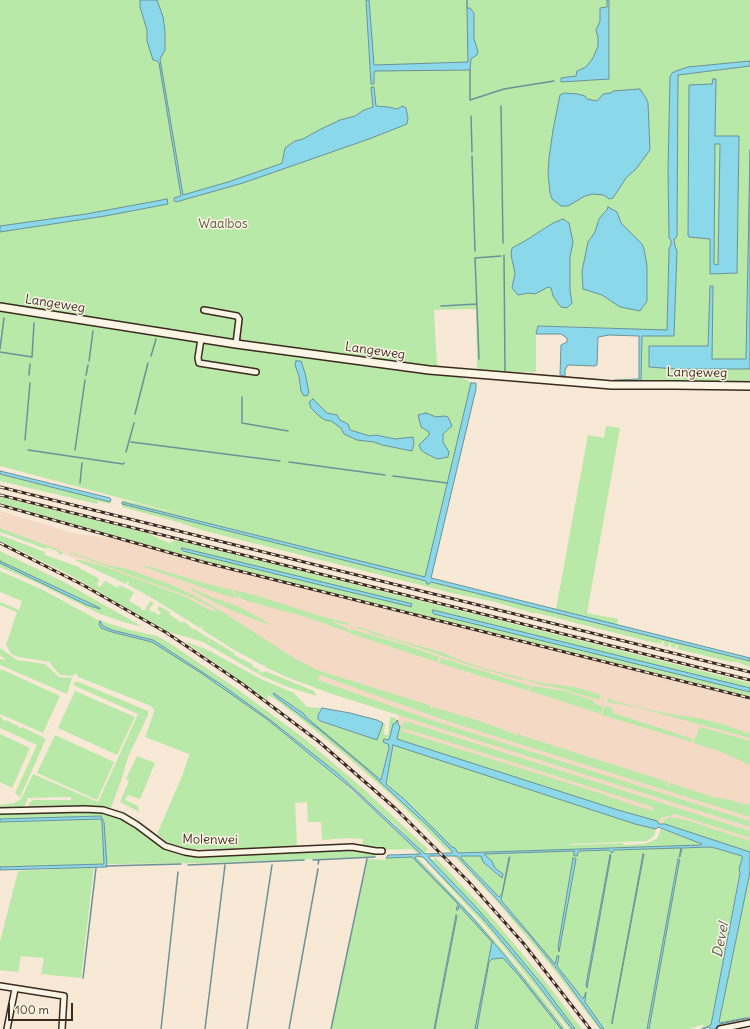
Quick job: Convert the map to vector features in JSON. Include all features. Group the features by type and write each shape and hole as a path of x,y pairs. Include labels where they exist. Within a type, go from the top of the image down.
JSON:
{"main road":[{"name":"Langeweg","path":"0,307 201,339 429,370 612,385 675,384 750,386"}],"street":[{"path":"204,310 237,316 239,319 236,344"},
{"path":"201,339 198,358 199,363 256,372"},
{"name":"Molenwei","path":"0,811 103,810 122,816 165,846 175,850 198,854 352,847 382,851"},
{"path":"0,986 64,996 62,1029"},
{"path":"7,1029 15,989"},
{"path":"720,1029 750,1023"}],"shaded area":[{"path":"0,511 73,533 183,549 750,690 750,856 392,741 399,714 286,674 214,634 184,613 130,582 59,552 0,530"}],"green space":[{"name":"Waalbos","path":"0,0 750,0 750,384 641,380 642,336 610,328 538,326 536,334 536,372 477,371 476,309 434,310 437,364 472,383 427,579 122,502 123,500 192,517 0,466"},
{"path":"606,426 620,428 587,613 618,619 617,625 556,609 588,435 604,438"},
{"path":"0,474 110,502 110,504 98,501 97,504 0,481"},
{"path":"0,497 147,533 169,543 176,540 750,683 750,696 221,565 0,503"},
{"path":"122,504 426,581 429,584 431,582 750,661 750,667 737,662 731,662 677,649 678,645 676,645 675,648 671,647 671,644 669,643 668,647 663,645 664,642 662,641 661,644 647,641 201,530 122,507"},
{"path":"0,528 59,550 63,553 61,555 58,554 59,552 47,547 46,549 0,532"},
{"path":"0,535 45,552 45,555 79,567 98,578 99,581 97,585 100,587 105,581 118,588 119,585 134,592 129,601 141,608 141,610 145,610 150,601 154,603 149,609 151,610 149,613 152,611 159,615 161,612 157,610 159,606 170,612 169,614 182,623 184,621 194,630 195,629 210,639 207,642 211,639 234,653 234,655 252,664 253,667 260,670 258,672 259,673 260,671 262,673 265,671 314,691 317,696 288,687 262,676 203,642 166,631 72,576 0,541"},
{"path":"0,551 64,582 143,627 100,614 35,582 0,567"},
{"path":"71,552 107,565 127,569 172,585 221,611 294,658 317,670 429,705 431,709 433,707 477,720 515,734 515,737 517,734 589,757 589,760 590,757 668,782 667,786 669,787 670,783 716,798 727,799 743,804 750,804 750,817 447,721 320,675 318,680 425,718 750,821 750,827 332,694 289,678 265,667 266,664 264,666 236,651 201,629 203,627 202,626 200,628 128,585 128,581 126,584 75,560 105,567 188,598 207,609 216,612 215,609 193,598 70,553"},
{"path":"142,566 147,566 232,590 238,599 212,591"},
{"path":"0,571 43,590 98,620 130,630 157,636 171,644 240,691 305,739 366,791 432,853 427,850 427,853 424,853 337,773 269,719 219,684 268,720 329,770 421,854 411,849 379,850 362,846 363,839 347,838 322,840 321,822 308,822 307,802 295,803 297,843 295,848 189,849 170,844 157,834 183,774 191,749 189,754 145,737 154,710 151,706 78,677 75,673 73,676 60,675 49,662 12,655 6,645 17,612 0,605 0,602 19,610 22,601 0,592"},
{"path":"189,587 211,597 237,606 273,626 220,605 195,592"},
{"path":"234,590 348,623 354,627 333,621 334,623 349,629 348,632 306,617 247,601 236,596"},
{"path":"354,627 360,627 388,637 444,653 459,660 490,670 542,683 575,687 601,695 599,700 524,679 521,680 466,664"},
{"path":"350,629 405,645 439,657 437,662 349,633"},
{"path":"184,641 206,649 261,679 294,693 307,707 322,708 319,711 318,719 320,722 377,740 383,723 385,725 384,735 388,735 390,717 396,718 396,724 393,724 389,741 383,742 388,744 389,748 381,780 304,714 275,693 273,694 321,731 365,768 429,827 452,851 452,853 446,849 391,795 296,715 269,695 267,698 270,700 269,701"},
{"path":"0,648 17,660 45,664 59,677 72,678 67,694 0,665 0,659 6,660 0,655"},
{"path":"441,658 530,686 528,690 526,690 439,663"},
{"path":"1,669 60,696 43,733 0,714"},
{"path":"76,681 148,711 148,715 128,757 111,808 93,806 29,808 28,806 33,800 71,800 71,797 28,798 24,807 0,809 0,805 14,803 21,799 33,774 98,802 138,714 73,685"},
{"path":"532,686 565,691 594,701 595,704 603,706 601,714 529,691"},
{"path":"75,691 135,717 117,755 58,728"},
{"path":"608,698 614,701 664,713 703,719 725,725 750,734 750,738 632,706 607,702"},
{"path":"605,706 613,709 613,713 693,739 692,742 602,715"},
{"path":"0,717 3,718 2,720 6,720 46,739 20,797 15,793 37,745 0,728"},
{"path":"404,720 402,730 405,732 653,811 653,807 404,729 405,721 750,831 750,838 675,814 661,818 659,823 396,739"},
{"path":"700,727 750,741 750,765 719,751 693,743"},
{"path":"0,734 30,748 12,788 0,782"},
{"path":"55,735 114,762 97,800 37,773"},
{"path":"393,745 635,824 656,829 654,836 647,841 570,845 623,843 624,845 644,844 657,839 661,829 702,844 458,853 455,848 452,847 404,799 386,784"},
{"path":"137,756 155,763 140,799 128,795 125,800 138,806 139,812 120,802 129,781 126,779"},
{"path":"99,812 121,818 162,846 186,855 197,856 357,849 375,854 376,857 205,863 108,864 101,816 0,819 0,813"},
{"path":"670,817 686,820 750,841 750,852 663,824 664,820"},
{"path":"101,819 104,864 0,867 0,822"},
{"path":"709,847 742,856 742,859 711,1025 702,1029 700,1029 703,1024 690,1029 649,1029 679,859 677,863 647,1029 604,1029 585,1002 586,992 583,999 557,966 559,956 557,956 555,964 501,900 510,857 502,894 499,897 461,858 461,856 481,855 487,866 502,878 503,874 495,868 492,861 484,854 574,851 577,856 578,852 580,851 609,850 612,852 614,850 681,848 680,857 682,848"},
{"path":"453,855 456,856 519,924 560,973 601,1029 599,1029 552,967 498,903"},
{"path":"416,856 490,935 542,997 566,1029 563,1029 485,932 415,857"},
{"path":"421,856 433,865 484,920 531,976 572,1029 569,1029 492,933"},
{"path":"428,856 433,860 435,858 434,856 488,913 541,976 582,1029 575,1029 543,986 510,946"},
{"path":"412,857 458,904 457,910 459,906 492,942 475,1029 435,1029 456,915 434,1029 331,1029 368,859 385,860 386,858"},
{"path":"94,867 81,978 41,974 44,958 21,956 18,972 0,970 0,942 18,871"},
{"path":"750,872 750,1017 720,1023 719,1022"},
{"path":"503,958 561,1029 477,1029 489,962 492,959"}],"water":[{"path":"140,0 157,0 163,17 165,50 160,59 183,195 228,182 282,163 285,148 295,141 303,139 340,120 355,116 364,110 373,107 371,87 374,87 376,106 397,109 403,106 406,108 408,118 407,124 369,139 243,183 176,202 174,201 174,198 181,196 159,63 153,60 147,41 147,30 140,7"},
{"path":"366,0 369,0 374,65 468,62 467,8 470,8 474,13 474,39 478,51 477,55 471,59 470,70 375,71 374,84 371,84"},
{"path":"607,0 609,0 609,79 561,82 561,78 576,76 577,71 586,67 593,58 598,46 596,30 600,21 600,8 607,7"},
{"path":"750,61 750,66 678,75 677,236 674,240 677,251 674,336 642,336 641,383 615,382 614,380 639,379 639,336 609,335 598,337 597,365 568,365 565,370 565,376 560,375 561,345 567,342 567,338 561,334 536,334 538,326 667,330 669,248 671,245 671,240 669,238 668,171 670,77 672,73 688,67"},
{"path":"713,79 716,79 715,136 739,136 737,273 710,274 710,239 689,237 688,235 689,85 712,84","holes":["715,144 720,144 718,265 714,264"]},
{"path":"640,89 648,103 650,150 636,169 626,178 613,198 609,199 604,195 593,194 585,196 568,206 561,206 552,199 548,174 553,130 560,95 564,93 578,94 585,96 587,99 597,101 603,94 611,93 613,91"},
{"path":"750,150 750,369 676,369 649,367 649,346 708,346 710,286 713,286 712,359 746,359"},
{"path":"167,199 168,204 105,216 0,232 0,226 86,214"},
{"path":"608,207 617,212 621,223 642,244 644,249 647,266 647,301 640,311 620,307 602,295 583,289 582,271 588,242 595,232 599,219"},
{"path":"563,219 569,223 573,242 570,257 570,291 572,303 567,308 561,307 557,302 553,296 551,288 548,287 535,294 528,293 518,295 512,288 515,273 511,255 512,248 553,223"},
{"path":"296,361 301,361 305,373 309,393 307,396 303,395 301,391 299,376 295,365"},
{"path":"471,383 476,383 476,389 431,578 750,658 750,661 431,582 427,584 426,581 122,504 122,502 425,577"},
{"path":"313,399 327,413 337,415 340,420 348,424 350,430 370,436 376,435 395,439 413,437 414,443 412,451 374,442 357,440 344,434 341,428 331,421 325,420 319,416 311,408 309,402"},
{"path":"426,413 436,417 448,417 452,426 443,434 443,442 449,452 448,457 437,459 421,450 419,445 429,435 429,432 421,427 418,415"},
{"path":"0,471 110,498 111,500 110,502 0,474"},
{"path":"182,548 412,604 411,607 308,582 183,551 181,549"},
{"path":"0,561 100,609 87,605 0,563"},
{"path":"433,610 750,688 750,692 434,614 432,612"},
{"path":"100,621 103,626 112,630 153,640 219,683 269,719 337,773 425,854 453,852 429,827 365,768 321,731 275,696 273,694 274,693 304,714 381,780 389,748 388,744 383,742 384,739 389,740 393,724 396,723 397,720 400,726 397,739 750,852 750,872 719,1022 750,1018 720,1024 719,1029 710,1029 709,1027 702,1029 711,1025 742,856 709,847 682,848 680,857 681,848 614,850 612,853 609,850 580,851 578,852 577,856 574,856 574,851 484,854 492,861 495,868 503,874 502,878 483,862 481,856 461,856 461,858 499,897 502,894 510,857 501,900 555,964 557,956 559,956 557,966 583,999 586,992 585,1002 604,1029 601,1029 560,973 529,935 457,856 429,856 429,858 475,906 510,946 543,986 575,1029 572,1029 531,976 484,920 423,857 416,856 415,858 471,916 506,957 563,1029 561,1029 503,958 492,959 489,962 477,1029 475,1029 492,942 459,906 458,910 456,910 458,904 412,857 386,858 388,855 421,854 352,789 268,720 201,673 152,642 112,632 101,628 99,624","holes":["393,745 635,824 656,829 658,827 702,844 458,853 455,848 452,847 404,799 386,784"]},
{"path":"322,708 350,713 383,723 377,740 320,721 318,719 318,715"},
{"path":"101,816 104,822 107,867 0,870 0,867 104,864 101,819 0,822 0,819"},
{"path":"644,854 612,1024 612,1021"},
{"path":"611,855 587,988 586,985"},
{"path":"573,858 576,859 559,952 558,947"},
{"path":"678,859 680,860 649,1029 647,1029"},
{"path":"456,915 457,916 434,1029"}],"waterway":[{"path":"467,0 467,8"},
{"path":"470,70 470,100 504,89 554,81"},
{"path":"501,106 503,243"},
{"path":"471,116 472,152"},
{"path":"472,156 475,251"},
{"path":"504,255 505,373"},
{"path":"479,359 475,258 501,256"},
{"path":"441,306 477,304"},
{"path":"14,305 101,319"},
{"path":"0,349 4,318"},
{"path":"105,320 198,334"},
{"path":"0,352 32,357 34,323"},
{"path":"89,361 93,331"},
{"path":"204,335 234,340"},
{"path":"151,356 156,339"},
{"path":"135,414 148,363"},
{"path":"401,363 443,368"},
{"path":"29,375 30,364"},
{"path":"86,375 88,365"},
{"path":"499,372 602,380"},
{"path":"75,450 85,380"},
{"path":"25,440 30,383"},
{"path":"242,397 242,423 288,431"},
{"path":"126,452 134,423"},
{"path":"131,442 280,461"},
{"path":"28,450 124,463"},
{"path":"289,462 385,475"},
{"path":"80,483 82,463"},
{"path":"393,476 447,483"},
{"path":"313,860 375,857"},
{"path":"331,1029 367,859"},
{"path":"188,865 304,860"},
{"path":"318,864 319,860"},
{"path":"106,866 181,864"},
{"path":"205,1029 225,865"},
{"path":"247,1029 272,865"},
{"path":"83,978 96,868"},
{"path":"289,1029 318,869"},
{"path":"161,1029 178,872"}],"railway":[{"path":"0,487 750,672"},
{"path":"0,495 750,680"},
{"path":"0,505 203,562 750,698"},
{"path":"0,543 83,585 167,633 241,683 318,741 396,809 468,881 524,944 590,1029"}],"water label":[{"name":"Devel","path":"721,940"}]}
